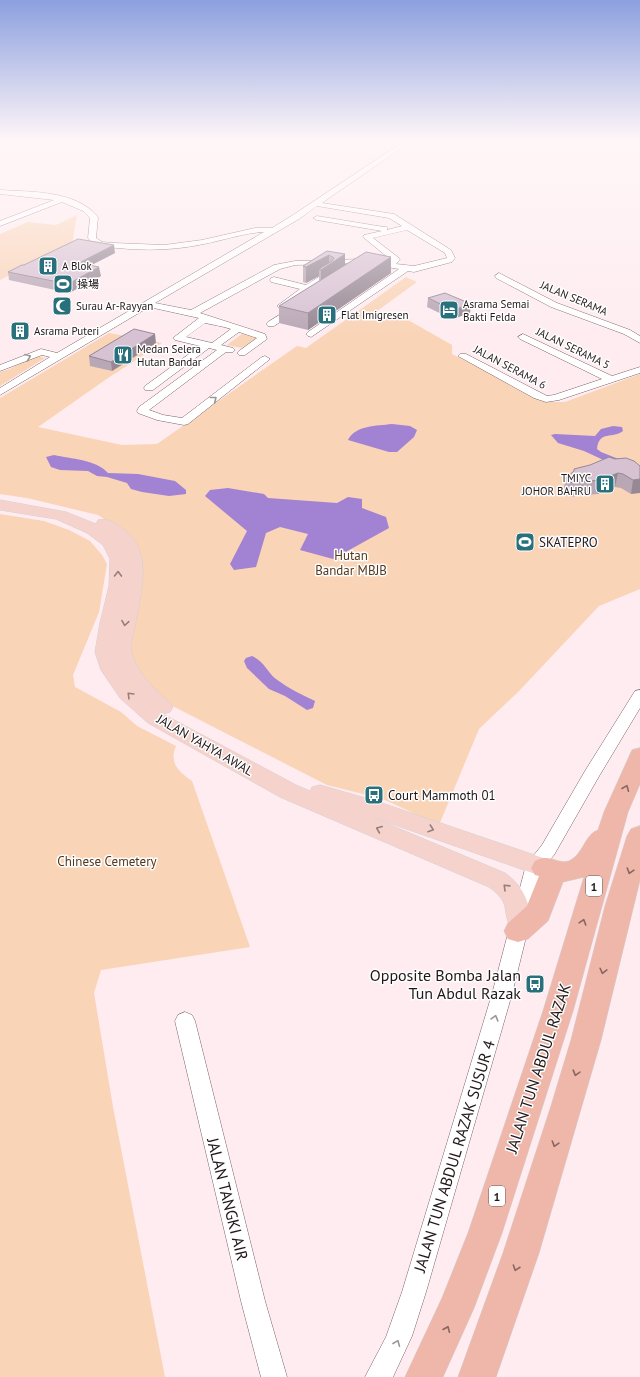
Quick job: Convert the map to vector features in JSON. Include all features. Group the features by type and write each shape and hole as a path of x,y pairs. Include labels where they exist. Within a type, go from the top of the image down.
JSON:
{"highway":[{"name":"JALAN TUN ABDUL RAZAK","path":"424,1377 456,1308 485,1233 558,1011 616,812 640,756"},
{"path":"519,926 538,913 545,864 569,872 590,859 616,812"},
{"name":"1","path":"477,1377 501,1312 541,1191 630,900 640,836"}],"main road":[{"name":"JALAN YAHYA AWAL","path":"0,497 78,512 107,525 120,534 129,544 134,558 134,584 125,620 121,650 130,670 148,695 157,703 180,718 275,772 308,788 545,864"},
{"name":"JALAN YAHYA AWAL","path":"0,505 60,515 93,529 110,542 119,559 118,586 108,623 105,652 111,670 127,693 154,718 288,791 497,880 510,891 517,901 519,926"}],"street":[{"path":"0,224 41,206"},
{"path":"80,206 91,213 94,217 92,238 95,242 101,244 143,248 166,248 285,224"},
{"path":"0,392 58,356 285,224 312,206"},
{"path":"330,206 391,216 438,254"},
{"path":"317,218 391,231"},
{"path":"404,228 448,252 451,256 449,260 422,270 404,270 392,263 367,237 404,228"},
{"path":"243,233 260,230 273,230"},
{"path":"233,235 253,234 256,236 257,240"},
{"path":"192,313 277,267 295,263 392,263 405,258"},
{"path":"276,309 347,263"},
{"path":"352,272 366,263"},
{"path":"311,334 404,270"},
{"name":"JALAN SERAMA","path":"499,276 554,305 627,332 640,340"},
{"path":"274,280 307,288"},
{"path":"148,304 192,313 222,322 263,338 242,353"},
{"path":"271,324 302,304"},
{"path":"222,322 220,324 202,320 178,338 266,359 189,419 182,422 146,414 141,411 224,349"},
{"path":"150,388 181,364 238,328"},
{"name":"JALAN SERAMA 5","path":"523,337 612,380"},
{"path":"0,368 41,352 58,356"},
{"name":"JALAN SERAMA 6","path":"463,356 546,399 555,398 612,380"},
{"path":"181,364 198,368"},
{"path":"612,380 640,370"},
{"path":"545,864 591,775 640,695"},
{"name":"JALAN TUN ABDUL RAZAK SUSUR 4","path":"378,1377 391,1357 408,1312 502,994 519,926"},
{"name":"JALAN TANGKI AIR","path":"184,1021 253,1301 274,1377"}],"green space":[{"path":"77,215 72,244 0,280 0,234 28,222 56,225"},
{"name":"Hutan Bandar MBJB","path":"406,277 417,282 373,314 377,320 394,312 452,345 452,354 548,402 565,402 640,374 640,589 599,606 520,690 479,729 439,825 383,799 327,785 151,695 129,660 118,528 98,515 27,498 0,494 0,398 109,333 162,343 108,378 38,427 122,445 157,444 297,346 306,348"},
{"path":"242,334 257,338 242,348 227,345"},
{"path":"34,355 45,358 0,386 0,372 10,369"},
{"name":"Chinese Cemetery","path":"0,514 44,521 69,530 90,541 102,555 107,564 99,612 73,675 75,687 121,712 137,726 176,746 174,752 174,762 179,770 192,781 250,947 101,970 94,993 113,1107 165,1377 0,1377"}],"shaded area":[{"path":"392,424 410,426 417,430 414,437 397,452 389,452 348,440 356,431 361,429"},
{"path":"613,426 622,427 623,431 600,439 597,449 621,460 612,464 584,451 558,443 551,435 595,436 601,429"},
{"path":"54,455 90,462 103,468 108,473 138,474 175,481 186,490 186,494 169,496 142,492 131,489 127,483 107,477 97,476 88,471 60,470 51,467 46,457"},
{"path":"228,488 264,494 268,498 337,503 348,497 362,499 362,508 386,517 389,528 333,559 300,550 308,534 280,527 266,533 256,567 234,570 230,564 247,531 205,496 210,490"},
{"path":"252,656 260,661 273,676 281,682 315,701 313,708 307,710 285,696 269,689 247,668 244,661 246,658"}],"building":[{"path":"78,239 114,245 79,263 99,267 68,284 8,272 24,265"},
{"path":"327,251 345,254 321,270 319,269 332,261 334,258 329,255 306,267 303,266"},
{"path":"366,252 391,257 308,313 279,306"},
{"path":"445,293 471,304 453,310 428,298"},
{"path":"134,329 155,334 111,362 89,356"},
{"path":"609,457 615,459 626,458 634,461 640,466 640,479 633,480 623,474 618,473 600,480 572,483 566,478 574,471 574,469 590,465"}],"place":[{"name":"A Blok","path":"48,266"},
{"name":"操場","path":"63,284"},
{"name":"Surau Ar-Rayyan","path":"62,306"},
{"name":"Asrama Semai Bakti Felda","path":"449,310"},
{"name":"Flat Imigresen","path":"327,315"},
{"name":"Asrama Puteri","path":"20,331"},
{"name":"Medan Selera Hutan Bandar","path":"123,355"},
{"name":"TMIYC JOHOR BAHRU","path":"605,484"},
{"name":"SKATEPRO","path":"525,542"},
{"name":"Court Mammoth 01","path":"374,795"},
{"name":"Opposite Bomba Jalan Tun Abdul Razak","path":"535,984"}]}
